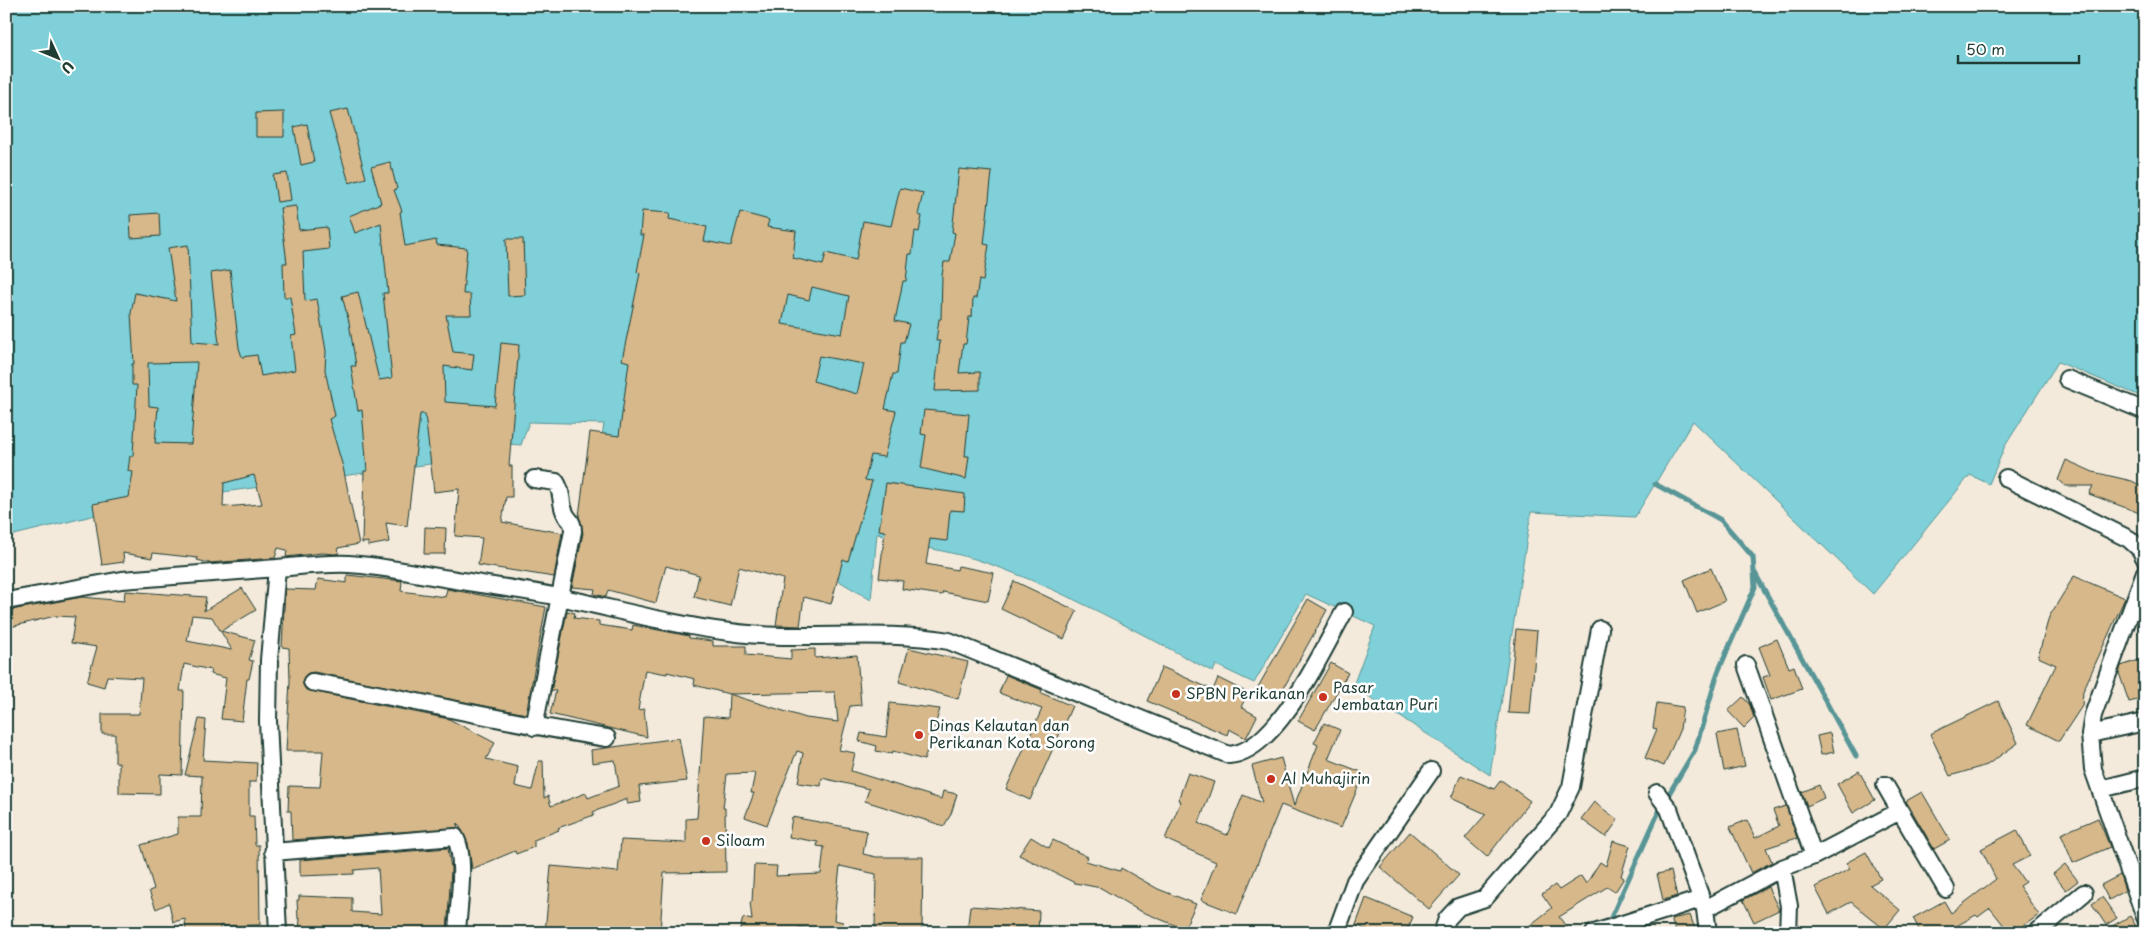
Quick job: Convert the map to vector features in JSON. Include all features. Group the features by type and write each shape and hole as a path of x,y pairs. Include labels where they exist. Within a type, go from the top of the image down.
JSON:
{"street":[{"path":"2067,379 2145,411"},
{"path":"2006,478 2129,539 2140,549 2145,559"},
{"path":"534,479 556,482 561,491 564,513 571,519 573,525 534,727"},
{"path":"6,601 122,580 314,564 350,564 385,568 559,597 671,623 730,632 792,637 883,635 920,637 949,642 1229,755 1242,752 1262,738 1277,724 1291,705 1344,612"},
{"path":"277,568 270,641 268,721 278,933"},
{"path":"2145,572 2093,715 2090,734 2093,769 2145,917"},
{"path":"1442,933 1447,919 1458,907 1479,901 1493,890 1558,814 1566,802 1572,787 1600,629"},
{"path":"1746,665 1814,856"},
{"path":"312,682 413,700 534,727 607,738"},
{"path":"2090,734 2145,722"},
{"path":"1336,933 1355,881 1430,771"},
{"path":"2101,789 2145,778"},
{"path":"1885,785 1946,889"},
{"path":"1662,799 1703,904 1708,933"},
{"path":"1594,933 1703,904 1782,868 1814,856 1900,811"},
{"path":"273,852 455,837 459,845 460,871 457,933"},
{"path":"1782,868 1789,906 1788,933"},
{"path":"2036,933 2084,894"}],"water":[{"path":"6,6 2145,6 2145,398 2058,362 2005,446 1989,484 1970,475 1873,594 1693,421 1635,517 1531,512 1490,775 1353,686 1375,626 1306,594 1254,683 1216,665 1213,672 1102,613 1016,574 960,555 904,542 877,533 871,600 812,565 587,523 604,424 529,422 521,445 444,440 438,463 149,502 6,537"}],"building":[{"path":"348,109 366,178 349,183 329,113"},
{"path":"284,112 284,137 256,137 256,113"},
{"path":"307,124 314,162 301,165 294,127"},
{"path":"390,162 397,189 394,190 402,211 400,212 405,246 436,240 437,245 467,248 463,294 470,294 471,315 446,315 453,352 474,354 472,370 444,366 445,402 495,406 501,343 519,345 509,466 512,466 512,497 506,497 502,522 562,533 554,577 478,565 482,538 455,536 459,489 434,492 425,414 420,414 407,526 386,523 389,542 368,546 368,542 362,543 364,471 367,471 362,410 358,411 351,366 356,366 349,322 342,296 358,292 379,380 392,378 383,293 388,293 381,223 355,233 349,216 381,203 371,167"},
{"path":"959,169 992,172 984,244 989,245 983,281 979,280 976,298 973,298 972,317 969,317 966,344 963,344 959,373 980,372 980,390 935,391 940,341 936,341 939,319 941,319 942,276 944,262 950,262 955,233 952,232"},
{"path":"287,173 291,200 277,202 273,175"},
{"path":"900,188 923,193 918,215 922,216 919,232 915,231 912,254 909,254 906,281 903,281 895,321 909,324 904,342 901,342 897,374 893,374 885,409 896,411 884,457 871,455 865,480 872,481 848,561 843,559 831,604 804,597 800,626 776,625 783,579 739,567 730,606 694,597 699,575 666,566 656,603 608,590 606,597 594,594 595,589 572,587 583,533 579,516 590,432 619,436 629,362 622,360 640,273 637,272 644,235 640,235 642,211 670,213 669,219 707,227 704,241 731,246 740,212 769,220 767,227 796,231 793,258 823,265 826,253 856,260 863,221 891,226","holes":["812,287 849,296 842,334 782,324 788,295 809,300","819,356 864,364 857,394 813,381"]},
{"path":"296,206 299,230 327,227 329,249 303,252 305,301 317,299 326,351 325,370 335,416 329,419 343,467 359,544 338,548 339,553 335,554 322,553 286,557 287,550 278,548 275,558 209,563 197,560 198,558 153,553 152,558 123,553 124,562 102,565 93,504 129,497 133,472 128,471 130,456 133,456 137,385 132,385 132,364 134,364 131,313 135,293 176,301 168,248 188,245 192,342 219,344 211,273 230,270 239,348 242,357 257,355 261,376 295,370 291,336 296,335 290,297 284,297 283,263 287,263 280,208","holes":["197,362 191,444 155,443 158,407 149,406 148,363","254,475 262,504 223,507 224,483"]},
{"path":"159,213 160,236 131,238 130,215"},
{"path":"506,239 523,239 525,295 508,296"},
{"path":"924,410 969,414 965,456 969,456 966,479 921,468 926,435 921,434"},
{"path":"2066,460 2093,472 2132,481 2145,488 2145,515 2089,494 2093,486 2065,486 2058,480"},
{"path":"886,483 965,494 964,511 950,510 947,541 930,539 926,564 957,570 958,566 994,573 988,601 943,592 942,595 902,589 903,581 879,578 885,531 879,530"},
{"path":"425,527 446,528 445,554 424,554"},
{"path":"1711,568 1725,601 1697,613 1684,580"},
{"path":"347,575 402,581 401,591 445,597 447,589 546,607 526,714 314,672 308,673 302,680 306,690 449,719 495,743 486,759 518,767 515,786 532,790 539,761 543,761 544,798 548,796 551,806 586,793 588,798 619,786 615,760 592,763 591,750 679,738 687,781 639,786 641,802 627,804 627,799 593,812 594,815 558,828 559,830 534,840 534,847 516,854 515,851 472,869 468,843 458,823 457,828 292,840 291,811 288,811 289,786 320,787 323,751 286,751 290,681 289,648 282,647 285,589 316,590 318,579 347,583"},
{"path":"2074,576 2125,598 2083,691 2082,706 2059,741 2027,725 2056,665 2038,657 2049,617"},
{"path":"1014,581 1077,611 1064,639 1001,609"},
{"path":"242,588 256,610 221,631 255,640 249,660 253,661 249,679 247,679 242,721 221,719 226,678 210,674 211,670 184,664 180,691 184,691 182,775 160,774 160,794 119,793 119,763 115,762 115,734 102,734 102,714 139,714 142,678 107,676 104,687 87,682 97,647 71,643 75,617 55,616 6,628 6,611 82,597 124,601 125,591 206,597 204,611","holes":["192,615 212,617 232,650 187,641"]},
{"path":"1308,599 1327,610 1278,698 1258,687"},
{"path":"567,611 575,613 574,618 599,621 599,625 632,630 633,625 689,636 689,638 713,641 713,646 746,646 746,655 791,659 791,650 815,649 815,658 857,655 861,705 850,706 839,750 855,753 851,771 941,799 943,791 957,794 951,814 944,826 865,801 869,789 822,778 821,786 798,783 803,753 797,751 767,825 745,817 754,793 751,793 755,773 727,774 723,808 725,808 726,872 664,873 660,933 545,933 551,866 618,872 621,840 686,843 686,819 697,818 704,716 728,718 729,694 694,685 695,679 667,672 667,674 645,670 638,710 644,709 647,737 550,714 556,691 551,691","holes":["835,692 838,722 806,718 729,694"]},
{"path":"1516,629 1537,631 1530,714 1508,713"},
{"path":"1777,639 1789,668 1794,666 1802,689 1771,700 1763,677 1770,675 1759,647"},
{"path":"909,648 968,662 958,699 899,682"},
{"path":"2145,658 2145,698 2129,702 2119,673 2121,666"},
{"name":"Pasar Jembatan Puri","path":"1331,663 1348,673 1315,730 1298,721"},
{"path":"1162,667 1213,690 1218,678 1248,693 1241,707 1257,716 1246,738 1229,729 1227,735 1147,701"},
{"path":"1006,675 1042,690 1041,693 1072,706 1030,800 1006,789 1042,709 999,693"},
{"path":"1743,697 1750,705 1754,718 1744,728 1728,711"},
{"path":"1998,701 2018,743 1987,765 1950,776 1930,734"},
{"path":"890,703 940,709 924,760 893,751 892,754 876,751 877,746 859,741 861,733 886,737"},
{"path":"1657,703 1683,707 1680,729 1664,766 1645,758 1657,729 1653,728"},
{"path":"199,719 206,720 203,760 257,763 256,782 249,782 249,816 254,816 255,845 259,845 260,925 220,926 220,933 186,933 185,919 173,922 169,903 156,909 149,891 154,889 141,845 178,834 178,817 201,817 202,776 185,775"},
{"path":"1324,723 1340,730 1328,759 1364,773 1341,828 1281,805 1237,914 1201,900 1216,862 1165,839 1181,801 1178,800 1188,773 1214,782 1199,823 1227,835 1243,795 1262,803 1252,766 1281,758 1294,806 1318,745 1314,743"},
{"path":"1737,730 1745,766 1724,771 1717,734"},
{"path":"1830,733 1834,752 1821,755 1817,736"},
{"path":"1859,771 1875,800 1853,813 1837,784"},
{"path":"1461,775 1494,789 1501,780 1530,801 1487,857 1465,838 1486,814 1451,798"},
{"path":"1819,785 1824,798 1807,806 1802,792"},
{"path":"1922,792 1950,840 1934,849 1906,801"},
{"path":"1594,802 1618,820 1606,837 1581,819"},
{"path":"1786,806 1797,838 1766,848 1772,862 1751,873 1730,827 1747,820 1755,838 1779,826 1773,810"},
{"path":"792,817 867,831 863,854 876,857 923,857 922,930 875,930 876,874 840,866 834,920 843,922 841,933 799,927 799,933 739,933 743,918 752,920 750,902 752,902 754,865 777,866 776,876 821,874 824,847 817,846 818,842 789,837"},
{"path":"2098,818 2110,847 2073,863 2061,834"},
{"path":"2017,830 2030,856 2012,865 2025,882 2019,886 2039,915 2023,926 2026,933 2010,933 1990,908 1978,917 1976,915 1944,933 1921,933 1913,918 1944,901 1951,913 1996,879 1981,849"},
{"path":"1410,832 1459,875 1429,909 1380,867"},
{"path":"1031,837 1049,848 1053,840 1088,857 1086,861 1120,871 1121,868 1158,889 1196,904 1184,929 1138,910 1101,888 1075,883 1019,855"},
{"path":"1613,841 1630,846 1621,876 1624,878 1615,892 1607,887 1559,917 1571,933 1520,933 1552,908 1542,894 1555,885 1559,890 1581,876 1586,884 1600,862 1606,866"},
{"path":"448,848 451,869 447,933 299,933 300,918 298,919 297,900 299,900 299,896 352,898 352,912 381,914 378,868 354,870 354,874 300,876 300,860"},
{"path":"1866,852 1881,879 1870,885 1900,910 1884,929 1851,902 1829,914 1815,887 1850,869 1846,863"},
{"path":"2065,864 2078,881 2066,890 2053,874"},
{"path":"1671,871 1677,896 1663,900 1657,874"},
{"path":"2120,875 2125,891 2109,900 2101,885"},
{"path":"1768,887 1779,910 1754,922 1743,900"},
{"path":"2102,897 2117,918 2106,925 2092,904"},
{"path":"1366,898 1413,917 1406,933 1374,933 1356,925"},
{"path":"970,906 1039,911 1038,933 967,933"},
{"path":"1690,915 1695,929 1676,933 1671,919"},
{"path":"2130,916 2137,928 2128,933 2100,933"}],"waterway":[{"path":"1609,922 1661,807 1695,750 1718,672 1755,587 1753,557 1721,520 1655,484"},
{"path":"1755,573 1856,756"}],"place":[{"name":"SPBN Perikanan","path":"1176,694"},
{"name":"Pasar Jembatan Puri","path":"1323,697"},
{"name":"Dinas Kelautan dan Perikanan Kota Sorong","path":"919,735"},
{"name":"Al Muhajirin","path":"1271,779"},
{"name":"Siloam","path":"706,841"}]}
